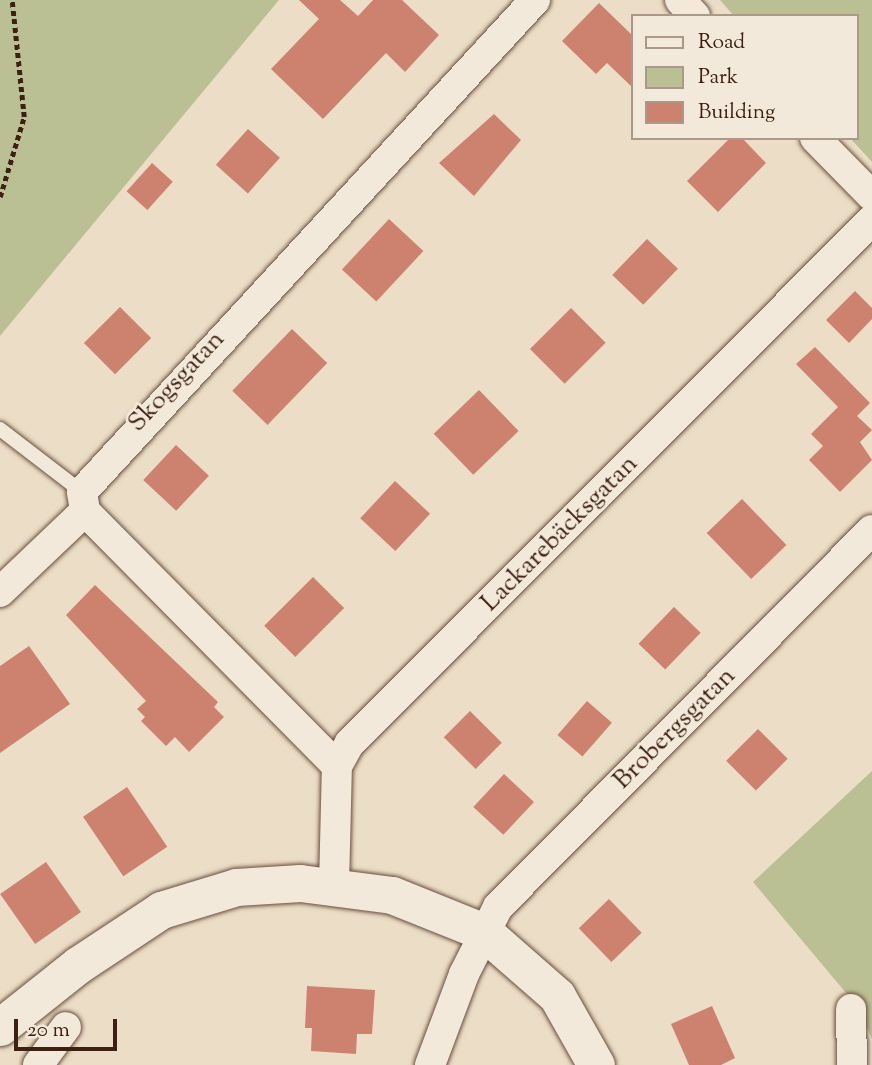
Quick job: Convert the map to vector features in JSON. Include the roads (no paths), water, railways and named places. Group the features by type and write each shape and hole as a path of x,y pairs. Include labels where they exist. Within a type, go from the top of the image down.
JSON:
{"street":[{"name":"Skogsgatan","path":"0,592 535,0"},
{"path":"680,0 693,14"},
{"path":"817,140 872,196"},
{"name":"Lackarebäcksgatan","path":"337,766 351,744 872,219"},
{"path":"83,501 337,766 334,886"},
{"name":"Brobergsgatan","path":"430,1065 484,932 498,907 872,530"},
{"path":"0,1027 88,957 161,911 236,887 334,886 392,895 484,932 557,996 596,1065"},
{"path":"852,1009 852,1065"},
{"path":"38,1065 66,1027"}],"lane":[{"path":"0,429 83,501"}]}
